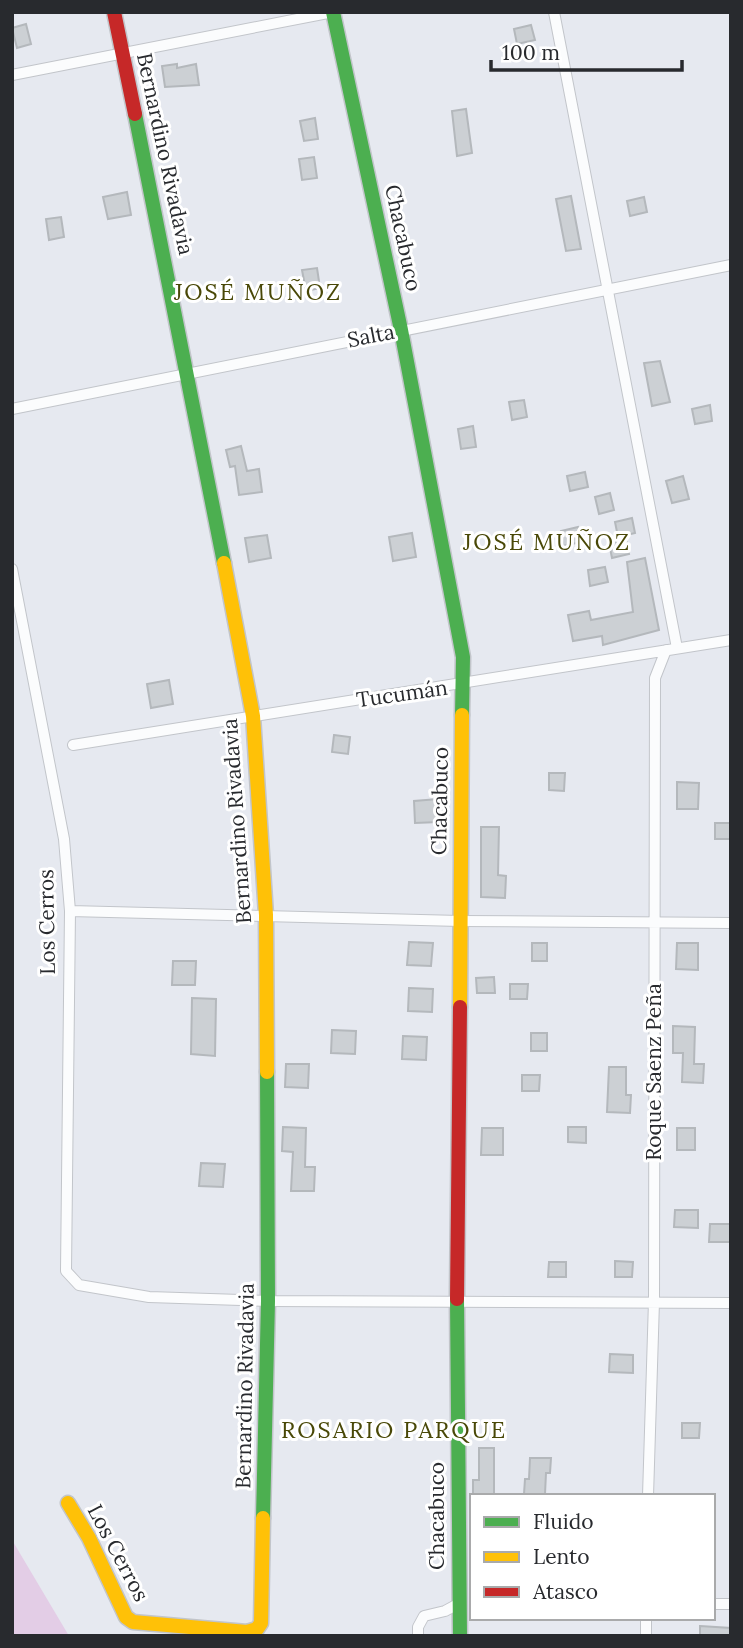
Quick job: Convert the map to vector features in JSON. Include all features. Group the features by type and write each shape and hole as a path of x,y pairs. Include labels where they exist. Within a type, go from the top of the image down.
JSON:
{"street":[{"name":"Bernardino Rivadavia","path":"114,12 188,372 253,716 266,915 268,1301 261,1623 257,1629 247,1632 133,1622"},
{"path":"12,75 333,12"},
{"name":"Chacabuco","path":"333,12 401,330 463,657 457,1303 460,1636"},
{"name":"Roque Saenz Peña","path":"554,12 609,288 671,649 655,678 653,1301 648,1494"},
{"name":"Salta","path":"12,409 731,265"},
{"name":"Los Cerros","path":"12,569 64,839 71,911 66,1271 70,1279 79,1285 114,1293 268,1301"},
{"name":"Tucumán","path":"73,745 463,685 731,640"},
{"path":"71,911 460,921 731,923"},
{"path":"268,1301 731,1303"},
{"name":"Los Cerros","path":"68,1503 89,1538 126,1616 133,1622"},
{"path":"418,1636 418,1627 424,1616 445,1611 458,1604"}],"shaded area":[{"path":"12,1540 69,1636 12,1636"}],"building":[{"path":"26,24 31,44 17,48 12,28"},
{"path":"531,25 535,40 517,44 514,29"},
{"path":"177,64 177,68 196,64 199,85 165,87 162,66"},
{"path":"466,109 472,153 457,156 452,111"},
{"path":"315,118 318,139 304,141 300,121"},
{"path":"314,157 317,178 302,180 299,159"},
{"path":"127,192 131,215 108,219 103,197"},
{"path":"571,196 581,249 566,251 556,199"},
{"path":"644,197 647,212 630,216 627,201"},
{"path":"61,217 64,237 49,240 46,219"},
{"path":"317,268 320,288 306,291 302,270"},
{"path":"660,361 670,402 652,406 644,363"},
{"path":"524,400 527,417 512,420 509,402"},
{"path":"710,405 712,421 695,424 692,409"},
{"path":"473,426 476,447 461,449 458,429"},
{"path":"241,446 247,471 259,469 262,492 239,495 235,466 230,467 226,450"},
{"path":"585,472 588,487 570,491 567,476"},
{"path":"683,476 689,499 672,503 666,481"},
{"path":"610,493 614,510 599,514 595,497"},
{"path":"632,518 635,533 618,537 615,522"},
{"path":"578,527 581,542 563,546 561,531"},
{"path":"412,533 416,557 393,561 389,537"},
{"path":"267,535 271,558 249,562 245,538"},
{"path":"626,539 629,554 612,558 609,543"},
{"path":"645,558 659,630 603,645 602,636 573,641 568,615 589,611 591,620 633,612 627,562"},
{"path":"605,567 608,582 590,586 588,570"},
{"path":"169,680 173,704 151,708 147,684"},
{"path":"334,735 350,737 348,754 332,752"},
{"path":"549,773 565,773 564,791 549,790"},
{"path":"677,782 699,783 698,809 677,809"},
{"path":"438,799 439,822 415,823 414,801"},
{"path":"715,823 731,823 731,839 715,839"},
{"path":"481,827 499,827 498,875 506,876 505,898 481,897"},
{"path":"409,942 433,943 431,966 407,965"},
{"path":"532,943 547,943 547,961 532,961"},
{"path":"677,943 698,943 698,970 676,969"},
{"path":"173,961 196,961 195,985 172,985"},
{"path":"494,977 495,993 477,993 476,978"},
{"path":"510,984 528,984 527,999 510,999"},
{"path":"409,988 433,989 432,1012 408,1011"},
{"path":"192,998 216,999 215,1056 191,1054"},
{"path":"673,1026 695,1027 694,1064 704,1064 703,1083 682,1082 683,1053 673,1053"},
{"path":"332,1030 356,1031 355,1054 331,1053"},
{"path":"531,1033 547,1033 547,1051 531,1051"},
{"path":"403,1036 427,1037 426,1060 402,1059"},
{"path":"286,1064 309,1064 308,1088 285,1087"},
{"path":"609,1067 626,1067 626,1095 631,1095 630,1113 607,1112"},
{"path":"522,1075 540,1075 539,1091 522,1091"},
{"path":"283,1127 306,1128 305,1167 315,1167 314,1191 291,1191 293,1152 282,1151"},
{"path":"568,1127 586,1127 586,1143 568,1142"},
{"path":"482,1128 503,1128 503,1155 481,1155"},
{"path":"677,1128 695,1128 695,1150 677,1150"},
{"path":"201,1163 225,1164 223,1187 199,1186"},
{"path":"675,1210 698,1210 698,1228 674,1227"},
{"path":"710,1224 731,1224 731,1242 709,1242"},
{"path":"615,1261 633,1262 632,1277 615,1277"},
{"path":"549,1262 566,1262 566,1277 548,1277"},
{"path":"610,1354 633,1355 633,1373 609,1372"},
{"path":"682,1423 700,1423 699,1438 682,1438"},
{"path":"479,1448 494,1448 494,1494 473,1494 473,1480 479,1480"},
{"path":"530,1458 551,1458 550,1473 546,1473 545,1494 524,1494 525,1479 529,1479"},
{"path":"700,1626 731,1628 731,1636 700,1636"}],"traffic: fast":[{"path":"333,12 401,330 463,657 462,715"},
{"path":"135,114 224,563"},
{"path":"263,1518 268,1301 267,1072"},
{"path":"457,1299 460,1636"}],"traffic: slow":[{"path":"224,563 253,716 266,915 267,1072"},
{"path":"460,1007 462,715"},
{"path":"68,1503 89,1538 126,1617 133,1622 247,1632 257,1629 261,1623 263,1518"}],"traffic: jam":[{"path":"114,12 135,114"},
{"path":"457,1299 460,1007"}],"district":[{"name":"JOSÉ MUÑOZ","path":"258,292"},
{"name":"JOSÉ MUÑOZ","path":"547,542"},
{"name":"ROSARIO PARQUE","path":"394,1430"}]}
